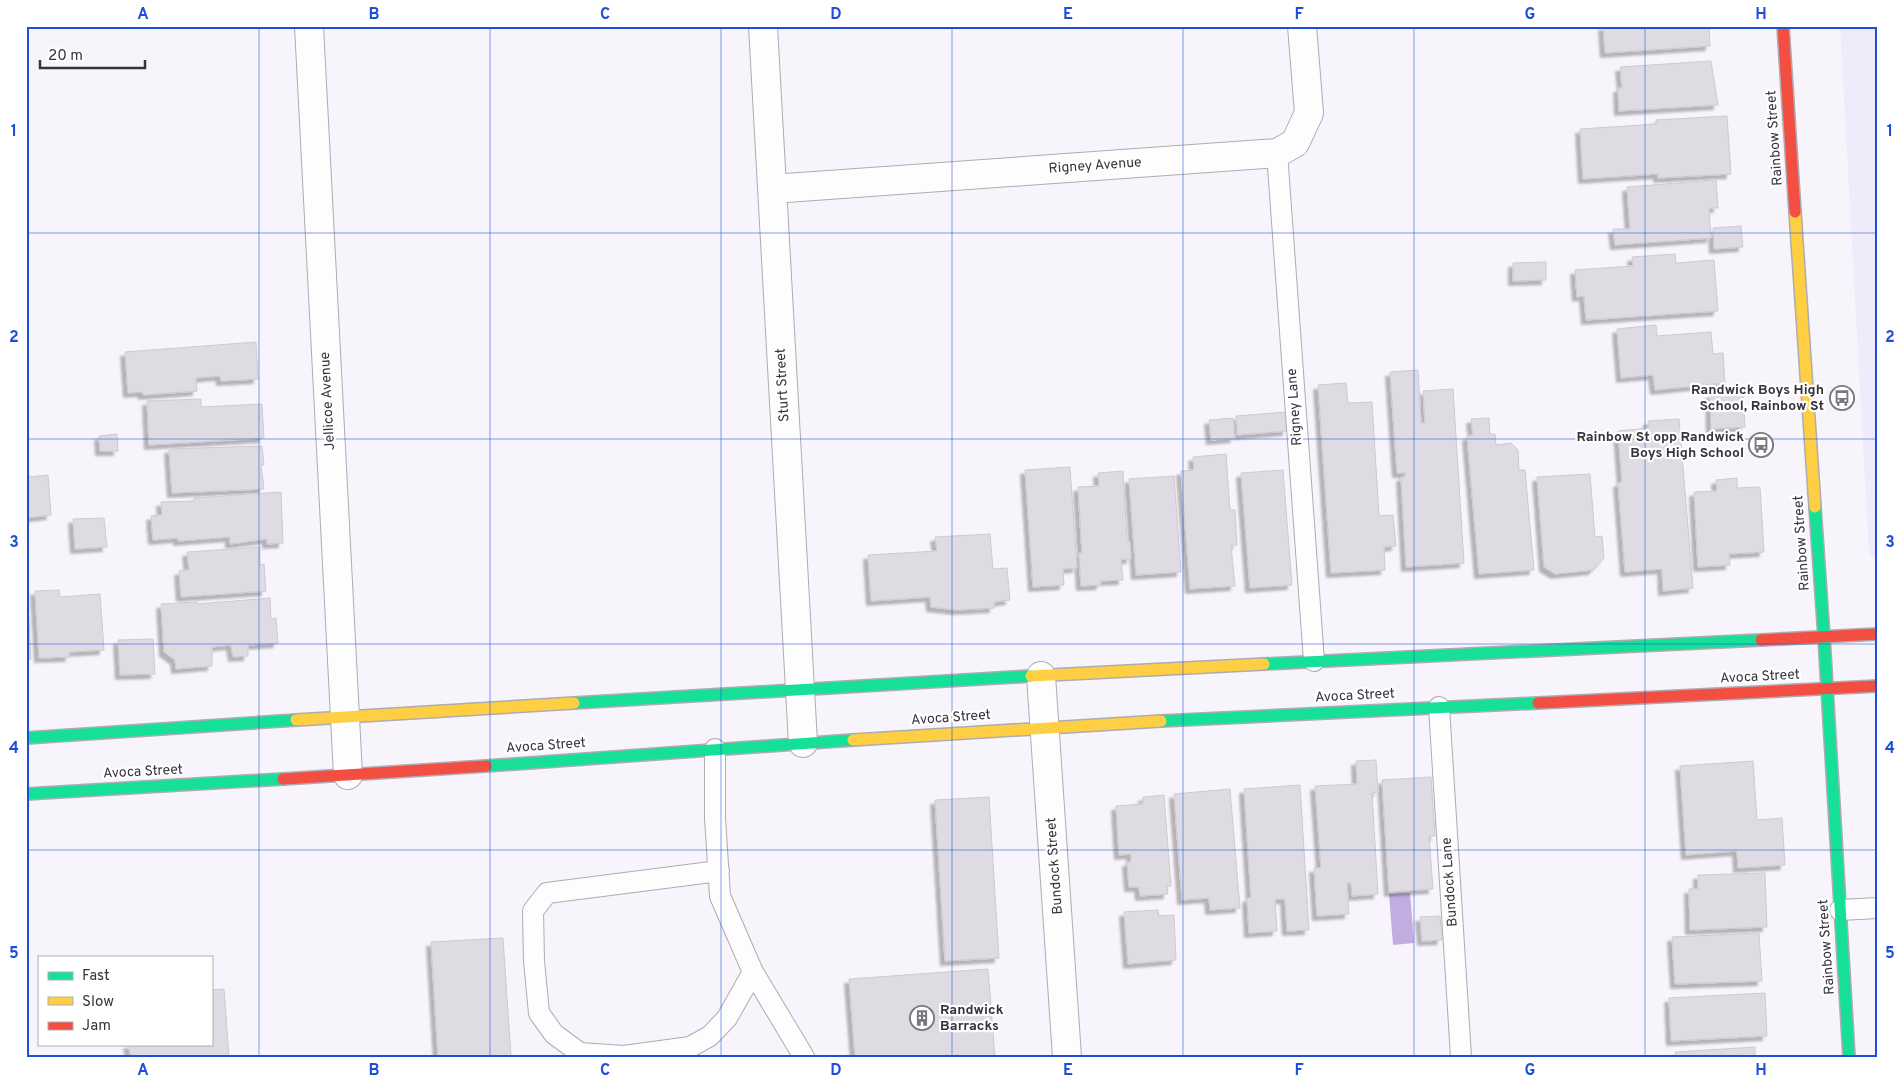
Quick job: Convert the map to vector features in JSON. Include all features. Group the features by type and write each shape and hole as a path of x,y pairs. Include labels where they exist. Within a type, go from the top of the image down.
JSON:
{"main road":[{"name":"Rainbow Street","path":"1783,26 1828,689 1849,1057"},
{"path":"26,738 345,716 800,689 1314,661 1878,634"},
{"name":"Avoca Street","path":"26,794 348,775 715,748 1046,727 1878,686"}],"street":[{"name":"Jellicoe Avenue","path":"308,26 348,775"},
{"name":"Sturt Street","path":"763,26 804,743"},
{"path":"1277,153 1295,143 1309,113 1302,26"},
{"name":"Rigney Avenue","path":"772,189 1277,153"},
{"name":"Bundock Street","path":"1041,676 1046,727 1067,1057"}],"lane":[{"name":"Rigney Lane","path":"1277,153 1314,661"},
{"name":"Bundock Lane","path":"1439,707 1461,1057"},
{"path":"715,748 715,818 720,896 753,972 804,1057"},
{"path":"719,871 547,893 533,911 534,961 539,1013 554,1034 580,1053 624,1056 690,1047 710,1036 727,1018 753,972"},
{"path":"1840,910 1878,908"}],"shaded area":[{"path":"1840,26 1878,26 1878,564 1869,552"},
{"path":"1410,893 1414,943 1393,945 1389,894"}],"building":[{"path":"1603,26 1709,26 1710,46 1605,53"},
{"path":"1711,61 1718,105 1619,111 1618,88 1622,88 1620,67"},
{"path":"1727,116 1731,174 1658,178 1658,174 1583,179 1580,129 1656,124 1656,120"},
{"path":"1716,180 1718,208 1709,208 1711,238 1615,245 1613,229 1630,229 1627,187"},
{"path":"1741,226 1743,247 1714,249 1713,228"},
{"path":"1675,254 1676,263 1714,260 1718,311 1586,320 1584,296 1577,297 1575,270 1633,266 1632,257"},
{"path":"1546,262 1546,280 1513,281 1513,263"},
{"path":"1656,325 1657,336 1711,332 1713,354 1723,353 1725,383 1655,390 1653,375 1621,378 1617,329"},
{"path":"256,342 258,379 221,381 220,376 196,378 197,391 143,395 142,392 128,393 125,352"},
{"path":"1418,370 1421,423 1425,423 1423,391 1453,389 1464,563 1406,567 1401,477 1405,477 1405,473 1397,473 1390,372"},
{"path":"1346,383 1348,403 1372,402 1379,516 1393,515 1396,546 1384,547 1385,570 1331,573 1318,385"},
{"path":"1743,392 1745,427 1711,429 1710,394"},
{"path":"201,399 201,407 262,404 264,438 149,445 147,401"},
{"path":"1286,412 1287,431 1237,435 1236,416"},
{"path":"1233,418 1235,438 1211,440 1209,420"},
{"path":"1489,418 1490,434 1495,434 1496,445 1511,443 1518,450 1519,470 1525,470 1534,570 1479,574 1467,436 1473,435 1471,419"},
{"path":"1679,419 1693,588 1663,591 1662,569 1625,572 1618,483 1622,482 1618,431 1649,428 1648,421"},
{"path":"117,434 118,451 100,451 99,436"},
{"path":"262,446 264,465 261,465 264,489 172,493 169,449"},
{"path":"1226,454 1230,510 1235,510 1237,545 1231,546 1235,586 1190,589 1181,471 1194,470 1193,457"},
{"path":"1070,467 1077,568 1063,569 1064,585 1033,587 1025,470"},
{"path":"26,468 28,468 29,477 48,475 51,515 26,518"},
{"path":"1283,470 1292,585 1250,588 1241,473"},
{"path":"1123,471 1127,542 1130,542 1131,559 1121,559 1123,580 1100,581 1101,585 1081,586 1079,553 1082,553 1078,487 1099,486 1098,473"},
{"path":"1590,474 1595,537 1602,536 1604,558 1593,570 1555,574 1544,567 1537,477"},
{"path":"1174,476 1181,572 1136,575 1129,479"},
{"path":"1737,478 1737,488 1760,487 1764,552 1729,554 1730,565 1698,567 1694,492 1717,491 1716,480"},
{"path":"281,492 283,543 267,544 267,539 230,544 230,537 178,541 178,538 153,540 151,516 162,515 161,502 194,501 194,498"},
{"path":"104,518 107,547 75,549 73,519"},
{"path":"990,534 993,569 1007,568 1010,600 994,602 994,608 957,610 931,607 930,597 871,601 868,555 937,551 935,537"},
{"path":"260,547 260,565 264,564 266,591 181,597 179,571 189,570 187,552"},
{"path":"27,582 31,659 26,659"},
{"path":"59,590 60,597 100,594 104,650 69,652 70,657 39,658 35,591"},
{"path":"270,598 271,619 276,618 278,643 248,645 248,656 233,657 231,645 212,647 212,666 176,669 175,660 164,652 161,604 197,602 197,604"},
{"path":"153,639 155,674 120,675 118,640"},
{"path":"1376,760 1378,792 1372,793 1378,894 1352,896 1351,883 1347,883 1349,914 1317,916 1314,868 1321,868 1315,786 1357,784 1356,761"},
{"path":"1753,761 1757,820 1782,818 1785,865 1738,868 1737,851 1686,855 1680,766"},
{"path":"1431,777 1435,836 1429,836 1433,889 1389,892 1382,780"},
{"path":"1300,785 1309,930 1287,931 1285,899 1275,899 1277,931 1249,933 1247,898 1251,898 1244,789"},
{"path":"1230,789 1240,908 1210,910 1209,898 1182,900 1174,794"},
{"path":"1164,795 1171,886 1167,886 1168,894 1140,896 1139,887 1129,887 1127,862 1131,862 1131,854 1119,855 1116,806 1143,804 1143,797"},
{"name":"Randwick Barracks","path":"989,797 999,958 945,961 935,800"},
{"path":"1765,873 1767,927 1690,930 1689,889 1698,889 1698,875"},
{"path":"1158,910 1159,916 1174,915 1176,960 1128,964 1124,912"},
{"path":"1440,916 1442,940 1422,941 1420,917"},
{"path":"1759,933 1762,981 1675,984 1672,937"},
{"path":"503,938 511,1057 438,1057 431,942"},
{"name":"Randwick Barracks","path":"988,969 995,1057 855,1057 849,979"},
{"path":"224,989 229,1057 131,1057 128,1046 212,1046 212,990"},
{"path":"1765,993 1767,1036 1671,1041 1669,998"},
{"path":"1755,1047 1755,1057 1676,1057 1675,1052"}],"traffic: fast":[{"path":"1815,507 1824,637"},
{"path":"1824,637 1849,1057"},
{"path":"1264,664 1761,640"},
{"path":"574,703 1031,676"},
{"path":"1161,721 1538,703"},
{"path":"26,738 296,720"},
{"path":"486,766 853,740"},
{"path":"26,794 283,779"}],"traffic: slow":[{"path":"1795,212 1815,507"},
{"path":"1031,676 1264,664"},
{"path":"296,720 574,703"},
{"path":"853,740 1161,721"}],"traffic: jam":[{"path":"1783,26 1795,212"},
{"path":"1761,640 1878,634"},
{"path":"1538,703 1878,686"},
{"path":"283,779 486,766"}],"place":[{"name":"Randwick Boys High School, Rainbow St","path":"1842,398"},
{"name":"Rainbow St opp Randwick Boys High School","path":"1761,445"},
{"name":"Randwick Barracks","path":"922,1018"}]}
